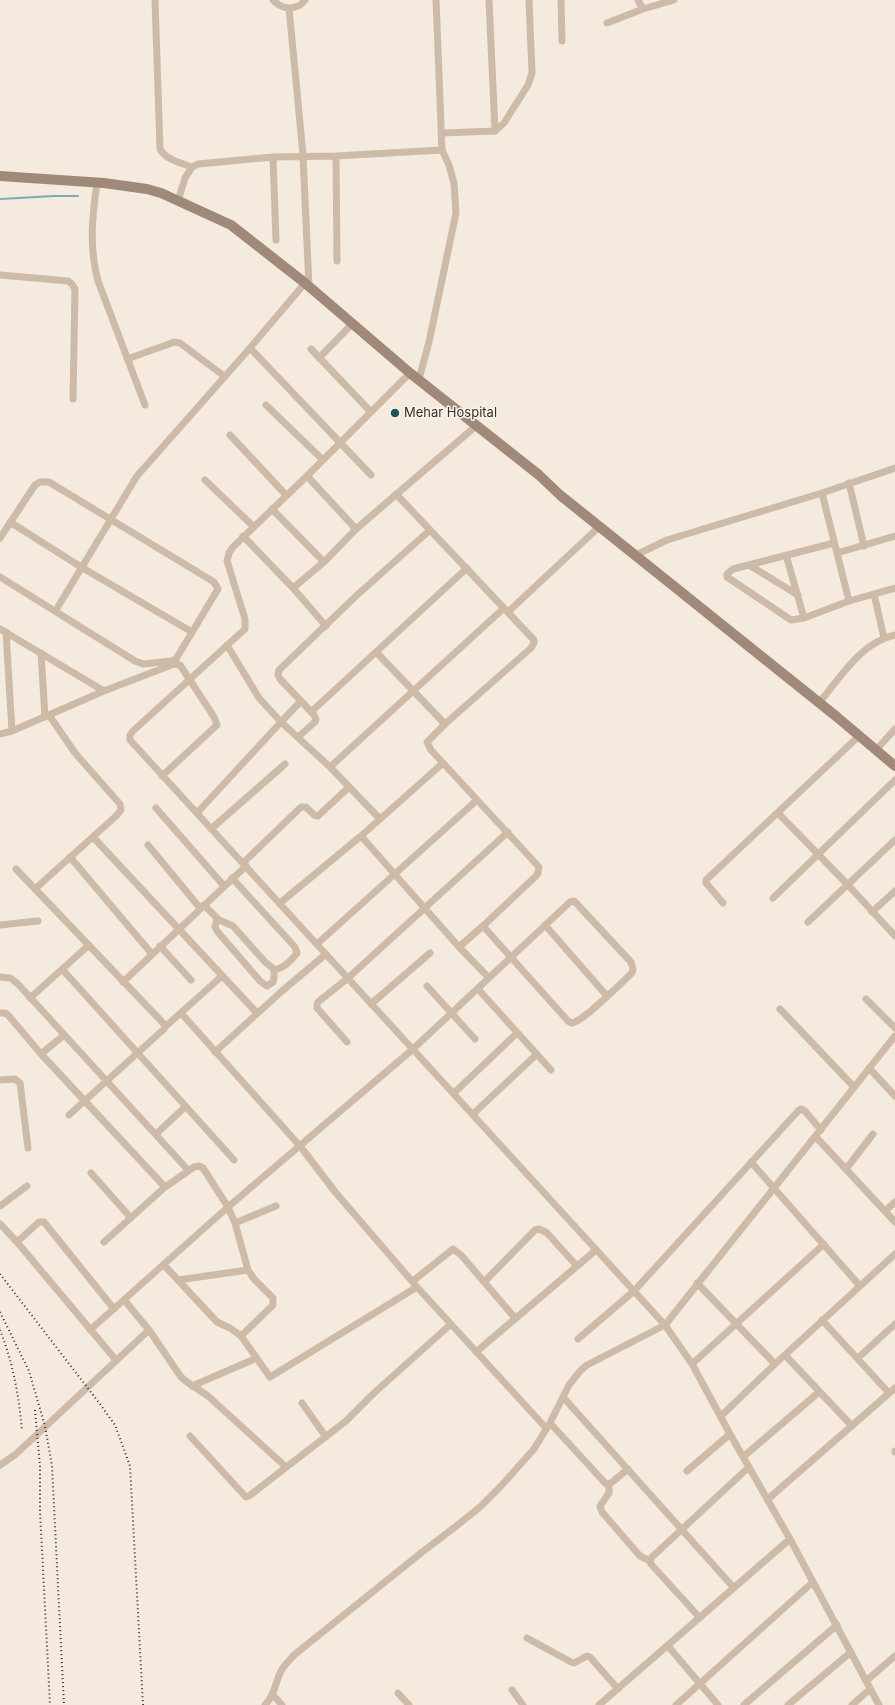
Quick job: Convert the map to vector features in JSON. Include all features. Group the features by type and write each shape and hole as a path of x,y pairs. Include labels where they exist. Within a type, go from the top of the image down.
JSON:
{"street":[{"path":"155,0 160,149 163,154 168,157 192,167"},
{"path":"273,0 281,6 289,8 299,6 305,0"},
{"path":"436,0 443,133 442,150 449,165 454,183 456,213 429,342 415,376 371,412 233,547 228,561 245,619 245,629 130,735 133,743 162,776 665,1324 692,1364 730,1434 768,1499 837,1624 879,1705"},
{"path":"489,0 495,131"},
{"path":"443,133 495,131 504,123 531,79 532,67 529,0"},
{"path":"561,0 562,41"},
{"path":"638,0 643,9"},
{"path":"607,23 643,9 674,0"},
{"path":"56,610 141,470 307,285 303,156 289,8"},
{"path":"178,201 188,172 192,167 198,164 273,157 336,156 442,150"},
{"path":"336,156 337,261"},
{"path":"273,157 276,240"},
{"path":"0,176 97,183 146,189 178,201 231,225 307,285 476,426 539,475 560,495 895,766"},
{"path":"97,183 91,227 95,268 98,281 145,405"},
{"path":"0,275 68,281 75,289 73,399"},
{"path":"319,358 353,323"},
{"path":"127,359 169,344 180,343 224,376"},
{"path":"250,348 371,475"},
{"path":"311,349 371,412"},
{"path":"266,405 323,460"},
{"path":"293,588 324,562 356,529 476,426"},
{"path":"230,435 286,495"},
{"path":"636,555 667,540 822,493 895,468"},
{"path":"307,476 356,529"},
{"path":"205,480 254,527"},
{"path":"0,538 36,485 45,481 111,519 214,582 218,589 180,654 172,662 143,664 135,661 56,610 0,577"},
{"path":"849,483 864,546"},
{"path":"822,493 849,601"},
{"path":"396,494 534,640 533,645 427,742 431,750 539,867 536,876 459,947"},
{"path":"272,509 324,562"},
{"path":"10,522 81,567 192,632"},
{"path":"330,767 600,526"},
{"path":"298,737 315,722 316,719 280,679 278,675 279,670 356,596 430,530"},
{"path":"243,536 293,588 326,626"},
{"path":"837,553 895,536"},
{"path":"834,543 728,571 726,574 727,577 787,618 798,620 849,601 895,588"},
{"path":"786,555 804,618"},
{"path":"749,565 798,596"},
{"path":"311,712 467,568"},
{"path":"874,594 884,638"},
{"path":"3,630 104,691"},
{"path":"3,630 12,731"},
{"path":"819,703 856,658 870,646 884,638 895,635"},
{"path":"227,645 259,698 380,818"},
{"path":"376,652 445,724"},
{"path":"35,889 121,810 120,804 75,753 47,716 41,653"},
{"path":"0,734 12,731 104,691 174,664 180,665 214,717 217,725 162,776"},
{"path":"197,813 300,701"},
{"path":"876,750 895,729"},
{"path":"724,903 706,883 706,880 859,736"},
{"path":"280,903 360,836 443,763"},
{"path":"211,829 285,764"},
{"path":"773,898 895,780"},
{"path":"123,982 224,886 301,807 306,807 314,815 318,816 349,787"},
{"path":"317,944 477,800"},
{"path":"156,808 224,886"},
{"path":"778,813 895,936"},
{"path":"347,1042 316,1005 426,908 508,832"},
{"path":"360,836 396,874 459,947 489,978"},
{"path":"93,837 257,1013"},
{"path":"808,922 895,840"},
{"path":"148,845 202,907 217,919 232,926 265,962 274,969 280,969 295,956 296,950 232,878"},
{"path":"70,857 152,954"},
{"path":"16,869 165,1027"},
{"path":"872,912 895,891"},
{"path":"90,1330 228,1207 413,1049 512,958 570,902 574,901 631,962 633,969 632,973 580,1019 572,1023 568,1021 512,958 483,926"},
{"path":"217,919 215,927 217,931 260,981 267,986 273,982 274,969"},
{"path":"0,925 38,921"},
{"path":"545,925 607,996"},
{"path":"30,998 89,945"},
{"path":"160,946 191,980"},
{"path":"371,1004 430,953"},
{"path":"215,1052 257,1013 326,954"},
{"path":"62,969 234,1160"},
{"path":"69,1115 138,1054 165,1027 222,976"},
{"path":"0,977 14,980 188,1170"},
{"path":"427,986 476,1039"},
{"path":"478,989 551,1070"},
{"path":"866,1000 895,1028"},
{"path":"780,1009 854,1087"},
{"path":"0,1013 4,1013 8,1016 41,1054 86,1100 166,1187"},
{"path":"181,1013 300,1146 336,1193 476,1352 603,1482 609,1484"},
{"path":"454,1093 517,1033"},
{"path":"41,1054 64,1035"},
{"path":"265,1705 273,1695 280,1673 294,1655 480,1507 523,1462 534,1449 548,1426 575,1376 587,1366 665,1324 816,1137 895,1036"},
{"path":"473,1114 537,1054"},
{"path":"869,1068 895,1096"},
{"path":"0,1080 15,1079 20,1082 28,1148"},
{"path":"156,1134 185,1107"},
{"path":"578,1339 634,1291 801,1109 804,1110 821,1130"},
{"path":"846,1169 873,1134"},
{"path":"816,1137 895,1222"},
{"path":"751,1162 860,1286"},
{"path":"104,1242 166,1187 188,1170 199,1166 203,1168 228,1207 236,1223 248,1270 254,1279 273,1298 274,1302 273,1305 241,1336"},
{"path":"91,1173 131,1218"},
{"path":"0,1206 27,1186"},
{"path":"885,1211 895,1202"},
{"path":"236,1223 276,1206"},
{"path":"17,1242 39,1222 44,1222 114,1309"},
{"path":"0,1224 17,1242 116,1360"},
{"path":"484,1282 535,1230 539,1229 547,1233 576,1266"},
{"path":"692,1364 824,1244"},
{"path":"164,1265 218,1322 241,1336 270,1377 274,1376 415,1284 453,1249 515,1318"},
{"path":"476,1352 596,1250"},
{"path":"721,1416 784,1355 895,1254"},
{"path":"178,1280 248,1270"},
{"path":"697,1283 775,1364"},
{"path":"125,1300 150,1330 181,1377 208,1396 286,1467"},
{"path":"768,1499 892,1390 858,1358 822,1320"},
{"path":"190,1436 246,1497 354,1414 374,1393 451,1324"},
{"path":"858,1358 895,1324"},
{"path":"0,1465 16,1454 150,1330"},
{"path":"784,1355 852,1426"},
{"path":"192,1386 256,1358"},
{"path":"743,1457 819,1392"},
{"path":"564,1397 734,1588"},
{"path":"302,1403 326,1437"},
{"path":"687,1471 730,1434"},
{"path":"650,1561 652,1557 749,1467"},
{"path":"609,1484 628,1469"},
{"path":"609,1484 609,1493 600,1506 602,1512 640,1556 650,1561 651,1564 700,1618"},
{"path":"599,1705 790,1539"},
{"path":"676,1705 813,1582"},
{"path":"744,1705 837,1624"},
{"path":"527,1638 570,1662 574,1663 587,1656 590,1657 618,1689"},
{"path":"668,1646 718,1705"},
{"path":"788,1705 851,1652"},
{"path":"866,1681 895,1656"},
{"path":"852,1705 870,1689"},
{"path":"512,1690 523,1705"},
{"path":"398,1693 409,1705"},
{"path":"273,1695 282,1705"}],"waterway":[{"path":"1,199 78,196"}],"railway":[{"path":"0,1274 115,1425 130,1466 143,1705"},
{"path":"0,1312 29,1371 45,1426 52,1466 64,1705"},
{"path":"0,1330 15,1380 22,1431"},
{"path":"35,1410 40,1466 40,1511 50,1705"}],"place":[{"name":"Mehar Hospital","path":"395,413"}]}
